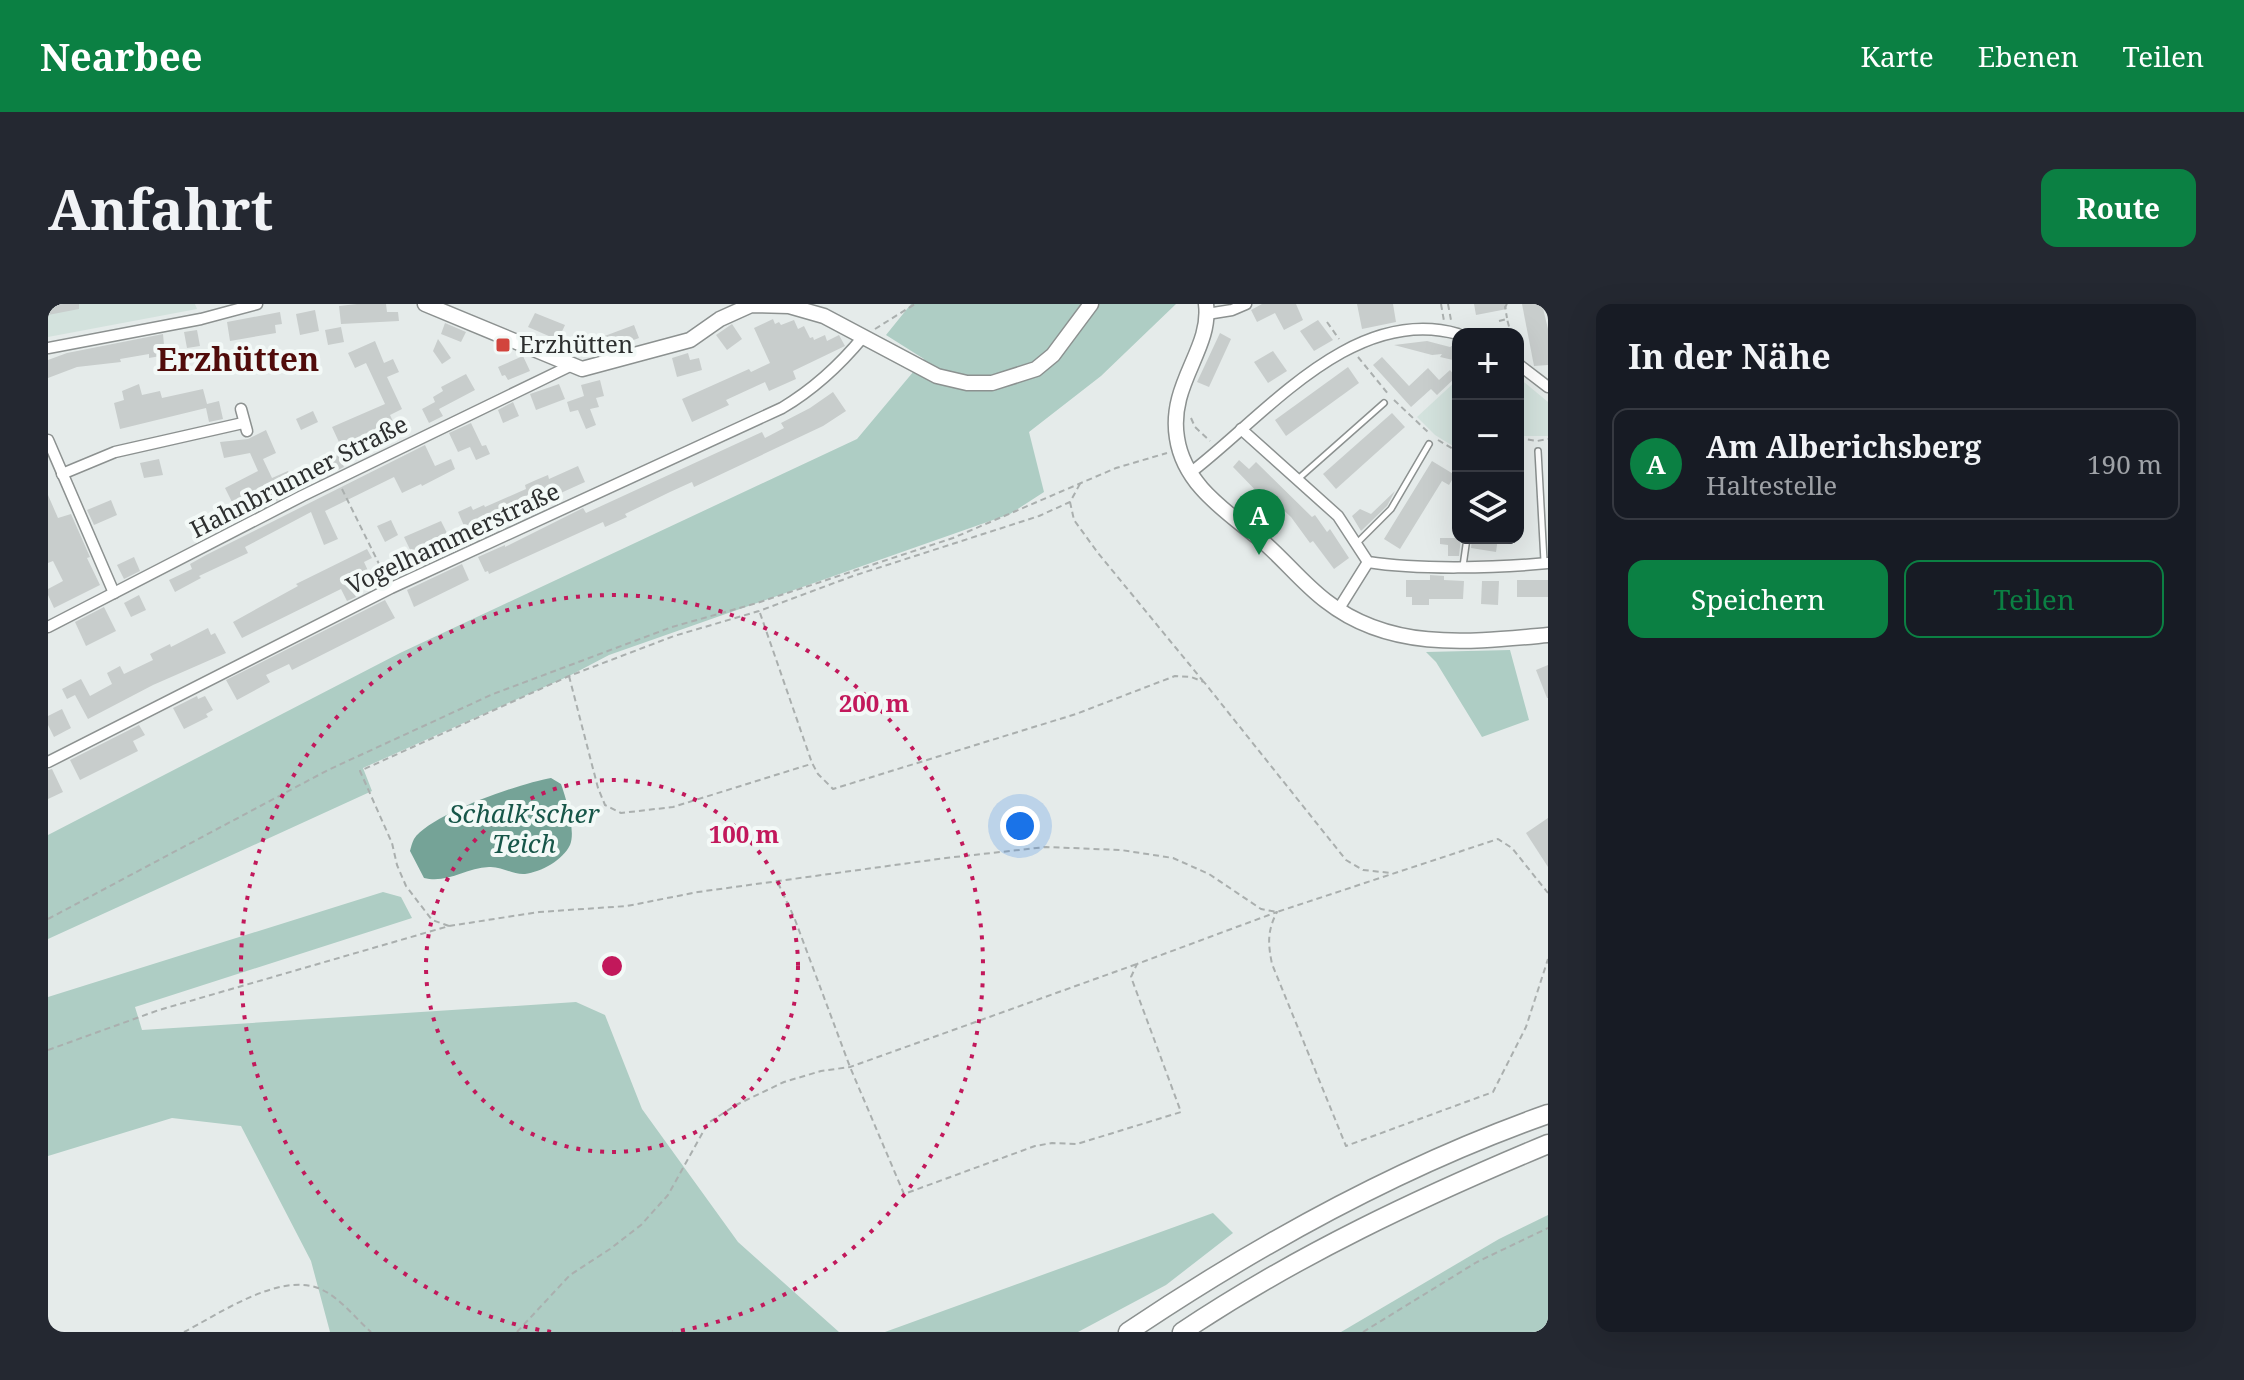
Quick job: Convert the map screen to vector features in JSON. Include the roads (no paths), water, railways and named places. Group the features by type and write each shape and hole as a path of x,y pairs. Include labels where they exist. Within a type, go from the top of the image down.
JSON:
{"highway":[{"path":"1128,1332 1283,1235 1431,1160 1548,1114"},
{"path":"1182,1332 1302,1260 1389,1213 1548,1144"}],"street":[{"path":"48,348 201,319 257,304"},
{"path":"425,304 582,369 669,348 690,340 751,305 789,306 824,316 937,376 967,383 992,383 1036,369 1053,355 1091,304"},
{"path":"1246,304 1232,310 1206,309 1203,334 1179,397 1176,420 1179,449 1190,473 1219,506 1338,610 1385,632 1435,642 1548,635"},
{"path":"1190,473 1278,395 1349,349 1400,331 1429,328 1452,332"},
{"name":"Vogelhammerstraße","path":"48,762 391,588 782,408 839,366 863,337"},
{"name":"Hahnbrunner Straße","path":"48,627 302,496 570,366"},
{"path":"1524,369 1548,387"},
{"path":"62,474 115,452 245,427 241,409"},
{"path":"1241,429 1338,516 1368,562 1463,566 1546,563"},
{"path":"48,440 114,593"},
{"path":"1338,610 1368,562"}],"lane":[{"path":"1298,479 1384,403"},
{"path":"1356,543 1391,509 1429,444"},
{"path":"1538,451 1546,563"},
{"path":"1463,566 1466,544"}],"water":[{"name":"Schalk'scher Teich","path":"551,778 561,784 572,832 570,845 557,860 525,874 489,867 440,879 424,878 410,851 414,839 424,829 478,801"}],"place":[{"name":"Erzhütten","path":"503,345"},
{"name":"Am Alberichsberg","path":"1259,555"}],"district":[{"name":"Erzhütten","path":"238,360"}]}
